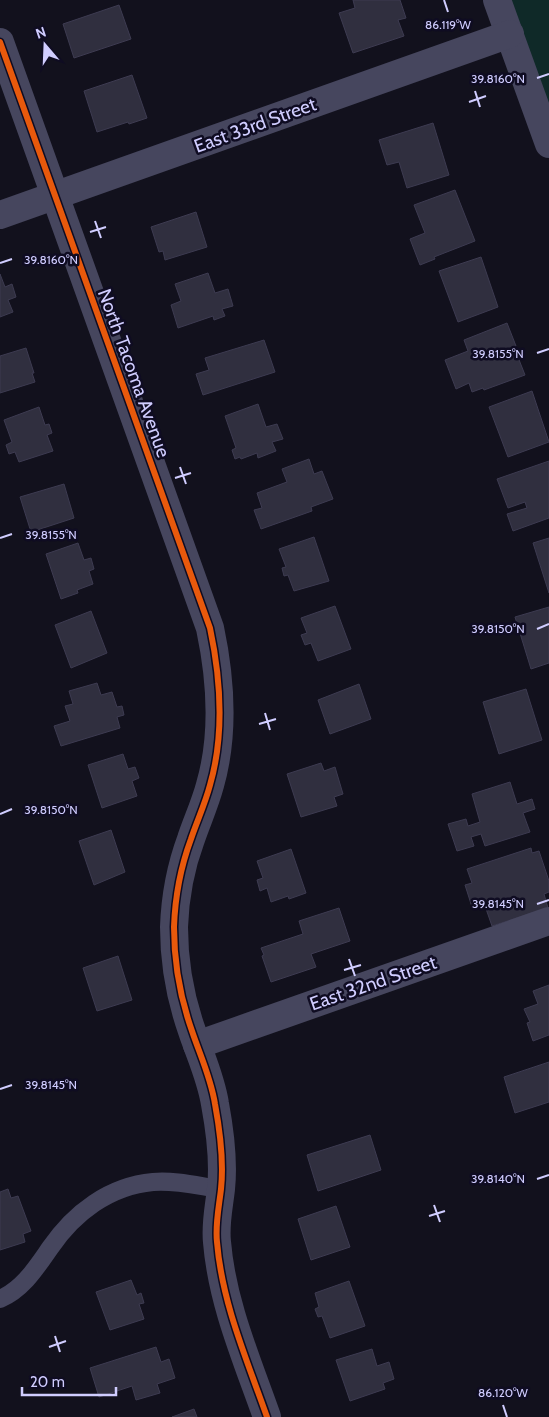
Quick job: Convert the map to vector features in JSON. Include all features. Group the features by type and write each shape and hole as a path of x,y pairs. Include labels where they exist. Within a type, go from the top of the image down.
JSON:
{"street":[{"path":"497,0 549,144"},
{"name":"East 33rd Street","path":"0,215 510,34"},
{"name":"North Tacoma Avenue","path":"0,42 210,628 216,656 220,699 218,742 210,784 182,868 174,927 176,958 183,1003 203,1058 220,1132 221,1189 216,1222 216,1239 221,1275 230,1311 267,1417"},
{"name":"East 32nd Street","path":"197,1045 549,921"}],"lane":[{"path":"0,1299 10,1294 28,1278 61,1232 74,1218 83,1210 116,1191 153,1182 170,1182 221,1189"}],"green space":[{"path":"501,0 549,0 549,134"}],"building":[{"path":"353,0 400,0 406,18 398,20 404,36 353,53 339,13 355,8"},
{"path":"119,5 131,39 74,58 63,24"},
{"path":"132,75 147,118 97,132 84,91"},
{"path":"433,123 449,175 407,188 399,162 387,165 379,140"},
{"path":"455,190 475,241 434,257 435,259 420,265 410,239 425,233 414,205"},
{"path":"196,212 207,247 165,260 163,251 159,252 151,227"},
{"path":"481,257 498,307 458,322 439,271"},
{"path":"208,273 215,293 228,289 233,306 222,309 225,316 214,320 213,316 178,328 171,305 181,301 175,284"},
{"path":"0,274 5,287 12,284 16,297 8,300 13,312 0,317"},
{"path":"507,323 525,375 484,390 483,388 472,392 469,383 456,389 445,360 468,351 464,340"},
{"path":"264,340 275,372 203,395 196,374 209,370 205,358"},
{"path":"26,348 35,382 0,393 0,356"},
{"path":"532,391 549,442 508,457 489,407"},
{"path":"258,404 266,427 277,424 283,439 272,442 276,451 258,458 257,453 241,459 240,457 235,459 232,450 236,448 225,416"},
{"path":"39,407 45,425 49,424 52,433 47,435 53,451 19,462 15,452 9,454 6,445 12,442 4,420"},
{"path":"309,459 314,474 322,471 333,499 311,507 312,511 261,529 254,510 262,508 257,493 287,482 282,469"},
{"path":"549,461 549,518 513,531 507,514 527,508 525,502 508,508 497,479"},
{"path":"64,484 74,518 31,532 20,497"},
{"path":"314,537 329,581 294,591 288,575 284,576 282,568 286,567 279,549"},
{"path":"549,538 549,593 533,543"},
{"path":"78,543 84,560 91,558 94,569 89,571 93,584 77,590 78,593 61,599 46,554"},
{"path":"335,606 351,649 318,661 311,643 305,645 301,635 307,633 301,618"},
{"path":"549,607 549,663 531,669 515,617"},
{"path":"91,611 107,653 71,668 55,625"},
{"path":"97,683 101,695 112,692 117,707 122,706 124,715 117,717 120,728 61,746 54,726 70,721 65,706 73,704 69,691"},
{"path":"359,684 371,719 330,734 318,700"},
{"path":"526,689 542,740 499,754 483,702"},
{"path":"123,754 128,769 135,767 139,778 132,781 137,796 102,808 88,765"},
{"path":"321,763 324,771 335,767 343,794 334,797 337,806 301,817 287,774"},
{"path":"510,782 517,804 532,799 535,809 523,813 530,832 485,846 481,834 471,837 474,846 457,851 448,824 466,819 468,826 480,822 472,794"},
{"path":"111,830 125,872 94,885 79,841"},
{"path":"531,848 532,853 539,851 549,881 549,892 544,894 548,908 492,926 484,903 472,907 465,885 472,883 467,869"},
{"path":"291,849 306,893 289,899 288,896 271,902 267,888 260,891 257,880 263,878 257,861"},
{"path":"339,908 350,941 311,954 316,967 271,982 261,948 303,934 299,921"},
{"path":"118,956 132,1000 97,1011 83,968"},
{"path":"549,985 549,1035 533,1041 527,1023 530,1022 524,1009 538,1004 533,991"},
{"path":"549,1062 549,1102 515,1113 504,1077"},
{"path":"370,1135 381,1170 318,1191 307,1155"},
{"path":"8,1189 11,1198 18,1196 31,1231 23,1234 25,1242 0,1250 0,1192"},
{"path":"336,1206 350,1247 311,1260 298,1219"},
{"path":"131,1280 137,1295 141,1293 144,1303 139,1304 144,1319 110,1330 96,1292"},
{"path":"349,1281 365,1326 330,1338 322,1316 318,1317 315,1309 319,1307 315,1293"},
{"path":"156,1347 161,1362 169,1359 175,1378 157,1384 160,1393 136,1400 132,1386 99,1397 90,1368"},
{"path":"372,1349 377,1366 389,1362 394,1379 383,1383 385,1389 350,1401 336,1360"},
{"path":"194,1409 197,1417 172,1417"}],"cycle path":[{"path":"0,42 210,628 214,648 220,706 218,746 206,799 187,849 179,882 174,927 175,953 184,1005 211,1085 218,1125 222,1168 217,1235 224,1287 236,1331 267,1417"}]}
